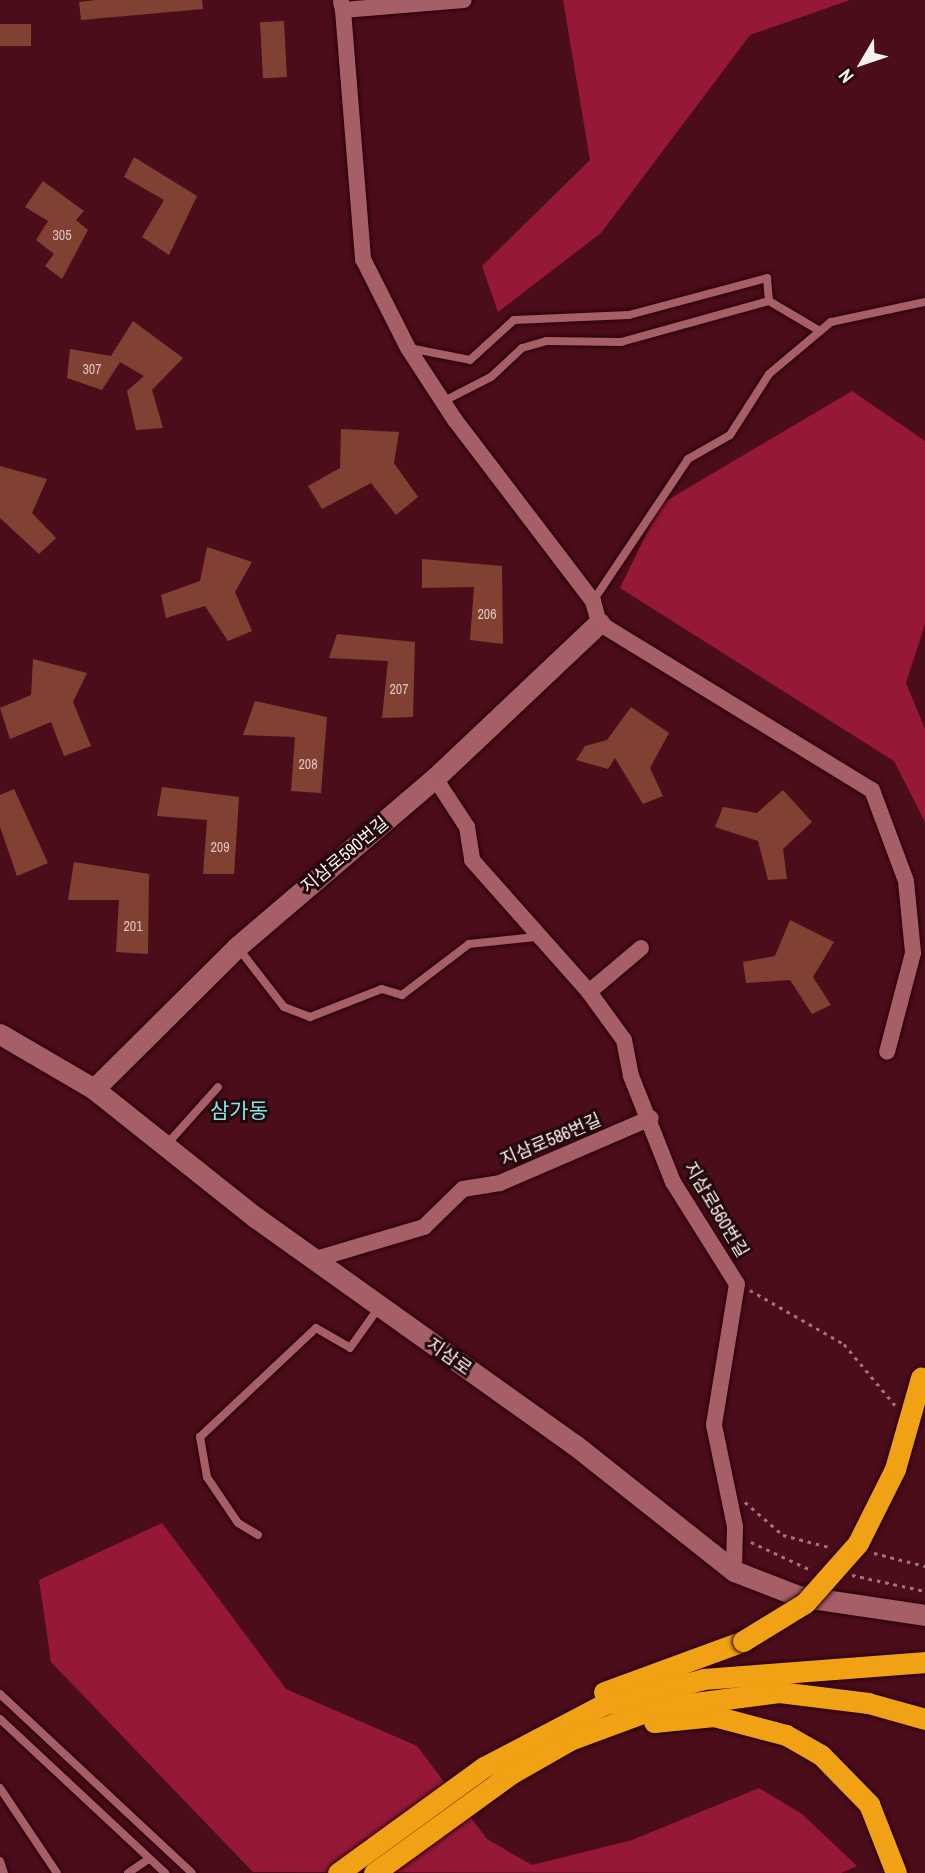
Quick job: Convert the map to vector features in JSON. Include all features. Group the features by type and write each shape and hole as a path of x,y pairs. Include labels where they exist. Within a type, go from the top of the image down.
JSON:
{"highway":[{"path":"373,1865 521,1744 599,1695 743,1641 805,1603 858,1543 895,1469 923,1371"},
{"path":"521,1744 602,1705 741,1675 925,1662"},
{"path":"741,1675 851,1686 925,1706"},
{"path":"338,1873 373,1865 570,1740 656,1708 736,1693 825,1696 925,1719"},
{"path":"570,1740 677,1717 715,1716 786,1735 821,1755 869,1804 896,1873"}],"street":[{"path":"464,0 342,5 363,259 408,348 444,401 593,601 599,623 872,790 906,881 913,953 887,1052"},
{"name":"지삼로590번길","path":"94,1089 237,947 435,778 599,623"},
{"name":"지삼로560번길","path":"435,778 467,827 472,860 536,937 589,992 624,1040 631,1076 651,1118 673,1182 737,1284 714,1425 723,1482 735,1526 734,1571"},
{"path":"589,992 641,948"},
{"name":"지삼로","path":"0,1034 94,1089 168,1143 316,1259 575,1445 734,1571 798,1596 925,1615"},
{"name":"지삼로586번길","path":"316,1259 424,1227 463,1189 500,1184 651,1118"}],"lane":[{"path":"408,348 470,360 514,320 629,315 767,278 769,301"},
{"path":"444,401 491,377 522,348 546,341 621,342 769,301 820,331"},
{"path":"593,601 688,459 730,435 769,374 831,322 925,302"},
{"path":"237,947 284,1007 310,1017 382,989 402,995 469,944 536,937"},
{"path":"168,1143 218,1087"},
{"path":"258,1535 238,1523 206,1477 200,1437 316,1328 350,1348 380,1306"},
{"path":"0,1693 192,1873"},
{"path":"0,1719 165,1873"},
{"path":"0,1788 57,1873"},
{"path":"128,1873 149,1859"},
{"path":"0,1861 4,1873"}],"path":[{"path":"737,1284 844,1343 881,1382 900,1413"},
{"path":"723,1482 783,1535 839,1548"},
{"path":"866,1552 925,1566"}],"shaded area":[{"path":"563,0 850,0 750,35 601,233 498,312 482,266 590,160"},
{"path":"852,391 925,441 925,624 906,683 925,729 925,822 894,761 620,588 661,504"},
{"path":"162,1523 286,1689 417,1746 487,1839 532,1865 632,1840 759,1788 802,1814 857,1866 841,1873 253,1872 51,1662 39,1580"}],"building":[{"path":"202,0 203,9 81,20 79,2"},
{"path":"284,21 287,77 263,78 260,22"},
{"path":"0,24 31,24 31,46 0,46"},
{"path":"134,157 197,196 169,255 142,237 164,200 124,177"},
{"path":"43,181 84,211 76,220 88,230 62,279 45,266 54,254 36,240 48,221 25,207"},
{"path":"133,321 183,358 152,390 163,428 136,430 127,391 144,376 120,362 102,390 67,378 70,349 111,356"},
{"path":"341,429 399,432 394,463 418,497 396,515 371,483 322,509 308,486 340,468"},
{"path":"0,466 47,479 32,513 56,538 39,554 0,518"},
{"path":"207,547 252,562 235,592 252,631 228,641 205,606 166,618 161,595 200,581"},
{"path":"422,559 502,566 503,644 470,640 474,587 422,588"},
{"path":"337,634 415,642 413,717 382,718 388,661 329,658"},
{"path":"33,659 87,673 73,702 91,746 64,756 51,722 10,739 0,708 31,695"},
{"path":"255,701 327,717 321,793 291,791 295,737 243,735"},
{"path":"631,707 669,733 650,768 663,796 643,804 615,758 608,769 576,760 585,746 607,740"},
{"path":"162,787 239,797 234,874 203,874 207,820 157,816"},
{"path":"14,789 48,863 17,876 0,827 0,795"},
{"path":"783,790 812,822 783,849 787,879 768,880 758,841 715,827 723,807 757,813"},
{"path":"74,862 149,874 148,954 116,952 119,900 68,900"},
{"path":"790,920 834,942 813,977 831,1005 812,1014 790,980 746,983 743,962 775,956"}],"district":[{"name":"삼가동","path":"239,1111"}]}
